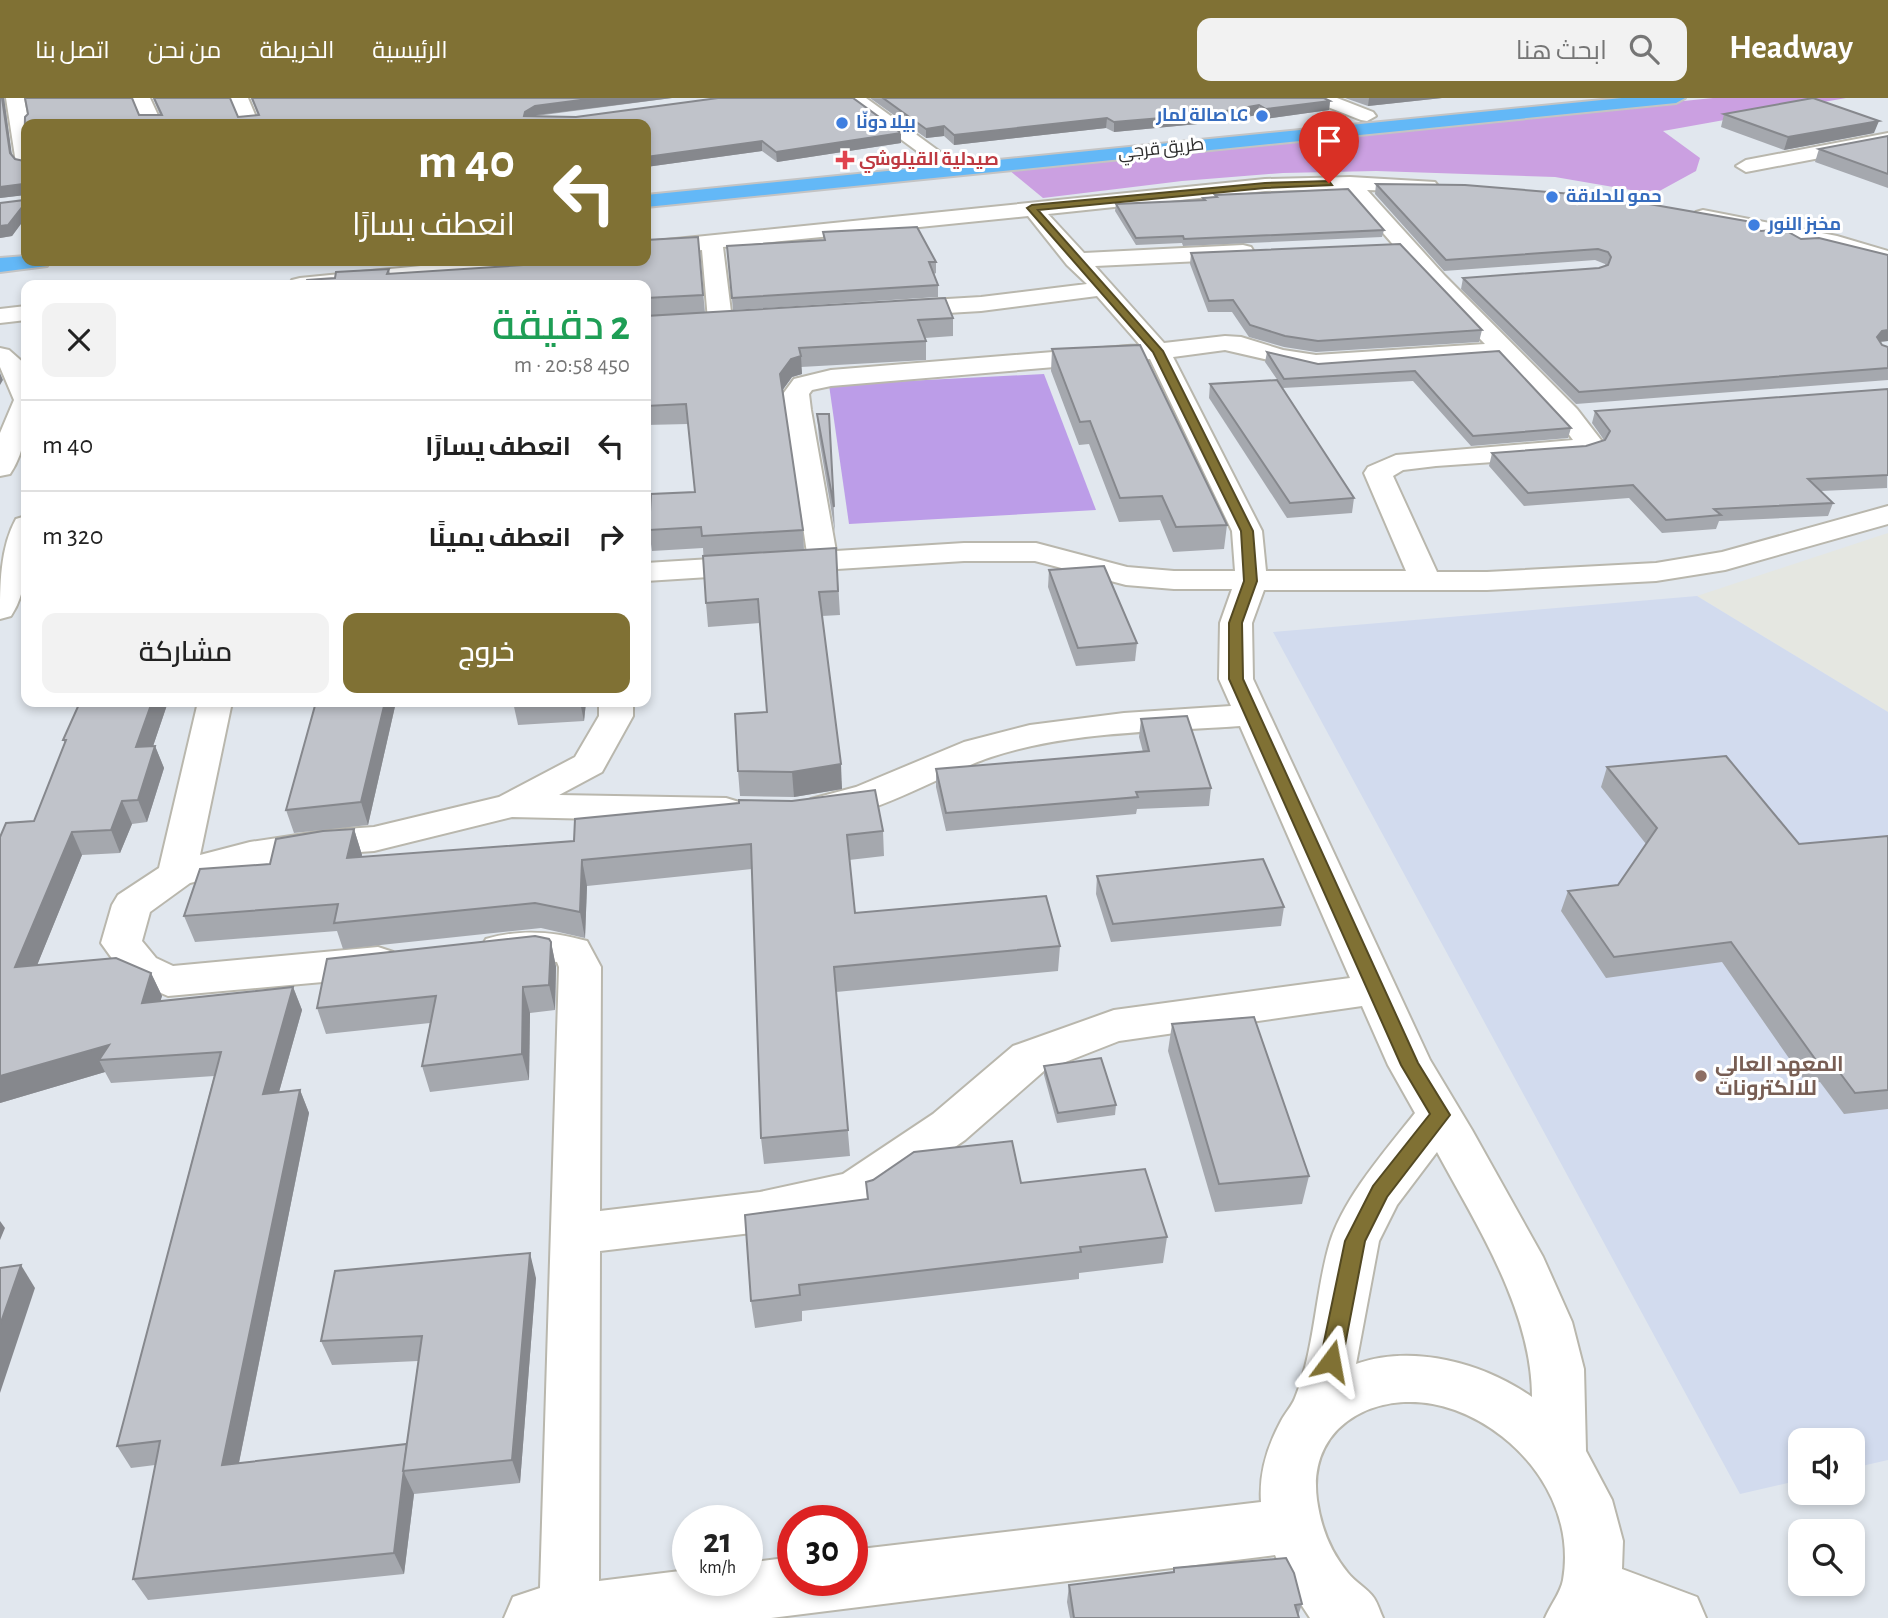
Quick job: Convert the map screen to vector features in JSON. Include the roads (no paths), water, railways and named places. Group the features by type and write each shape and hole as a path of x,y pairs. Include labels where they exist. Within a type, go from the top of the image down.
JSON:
{"highway":[{"name":"طريق قرجي","path":"651,200 1367,116 1573,98"},
{"name":"طريق قرجي","path":"651,189 948,165 1676,98"},
{"path":"0,252 21,250"},
{"path":"0,265 21,263"}],"street":[{"path":"0,137 21,134 15,98"},
{"path":"141,98 151,119"},
{"path":"239,98 248,119"},
{"path":"854,98 948,165"},
{"path":"1321,98 1367,116"},
{"path":"1745,166 1888,139"},
{"path":"1350,183 1437,281 1568,415 1590,444 1582,448 1436,457 1396,463 1378,472 1426,581"},
{"path":"651,248 1265,185 1350,183 1443,186"},
{"path":"1032,208 1158,351 1247,531 1251,581 1236,623 1236,679 1410,1065 1525,1272 1546,1322 1558,1369 1559,1455"},
{"path":"1685,213 1838,243 1888,258"},
{"path":"712,242 720,320"},
{"path":"1378,247 1406,245"},
{"path":"1076,260 1268,251"},
{"path":"349,280 485,266"},
{"path":"1437,281 1463,279"},
{"path":"871,311 981,304 1101,289"},
{"path":"0,316 21,314"},
{"path":"695,322 748,318"},
{"path":"0,336 21,342"},
{"path":"823,561 796,394 803,384 831,378 1234,343 1279,357 1316,363 1506,350"},
{"path":"0,355 14,365 21,385"},
{"path":"0,468 21,413"},
{"path":"1568,415 1596,413"},
{"path":"651,572 964,552 1036,552 1126,576 1174,580 1487,581 1670,570 1725,561 1888,515"},
{"path":"0,610 21,541"},
{"path":"0,623 21,621"},
{"path":"177,874 214,707"},
{"path":"511,806 589,764 616,716 615,707"},
{"path":"794,812 839,805 880,792 997,743 1076,729 1252,715"},
{"path":"757,811 511,806 374,839 331,842 250,855 177,874 132,905 121,943 142,968 168,981 541,945 572,951 580,967 575,1234 551,1616 777,1588"},
{"path":"575,1234 760,1212 856,1190 949,1127 1029,1058 1114,1026 1376,989"},
{"path":"1319,1409 1342,1313 1355,1241 1380,1192 1440,1115"},
{"path":"1353,1618 1311,1572 1292,1526 1286,1482 1296,1441 1319,1409 1352,1388 1393,1378 1437,1380 1482,1395 1524,1420 1559,1455 1584,1497 1595,1542 1583,1603 1676,1618"},
{"path":"868,1577 1292,1526"}],"place":[{"name":"صالة لمار LG","path":"1262,116"},
{"name":"بيلا دونّا","path":"842,123"},
{"name":"صيدلية القيلوشي","path":"845,160"},
{"name":"حمو للحلاقة","path":"1552,197"},
{"name":"مخبز النور","path":"1754,225"},
{"name":"المعهد العالي للالكترونات","path":"1701,1076"}]}
